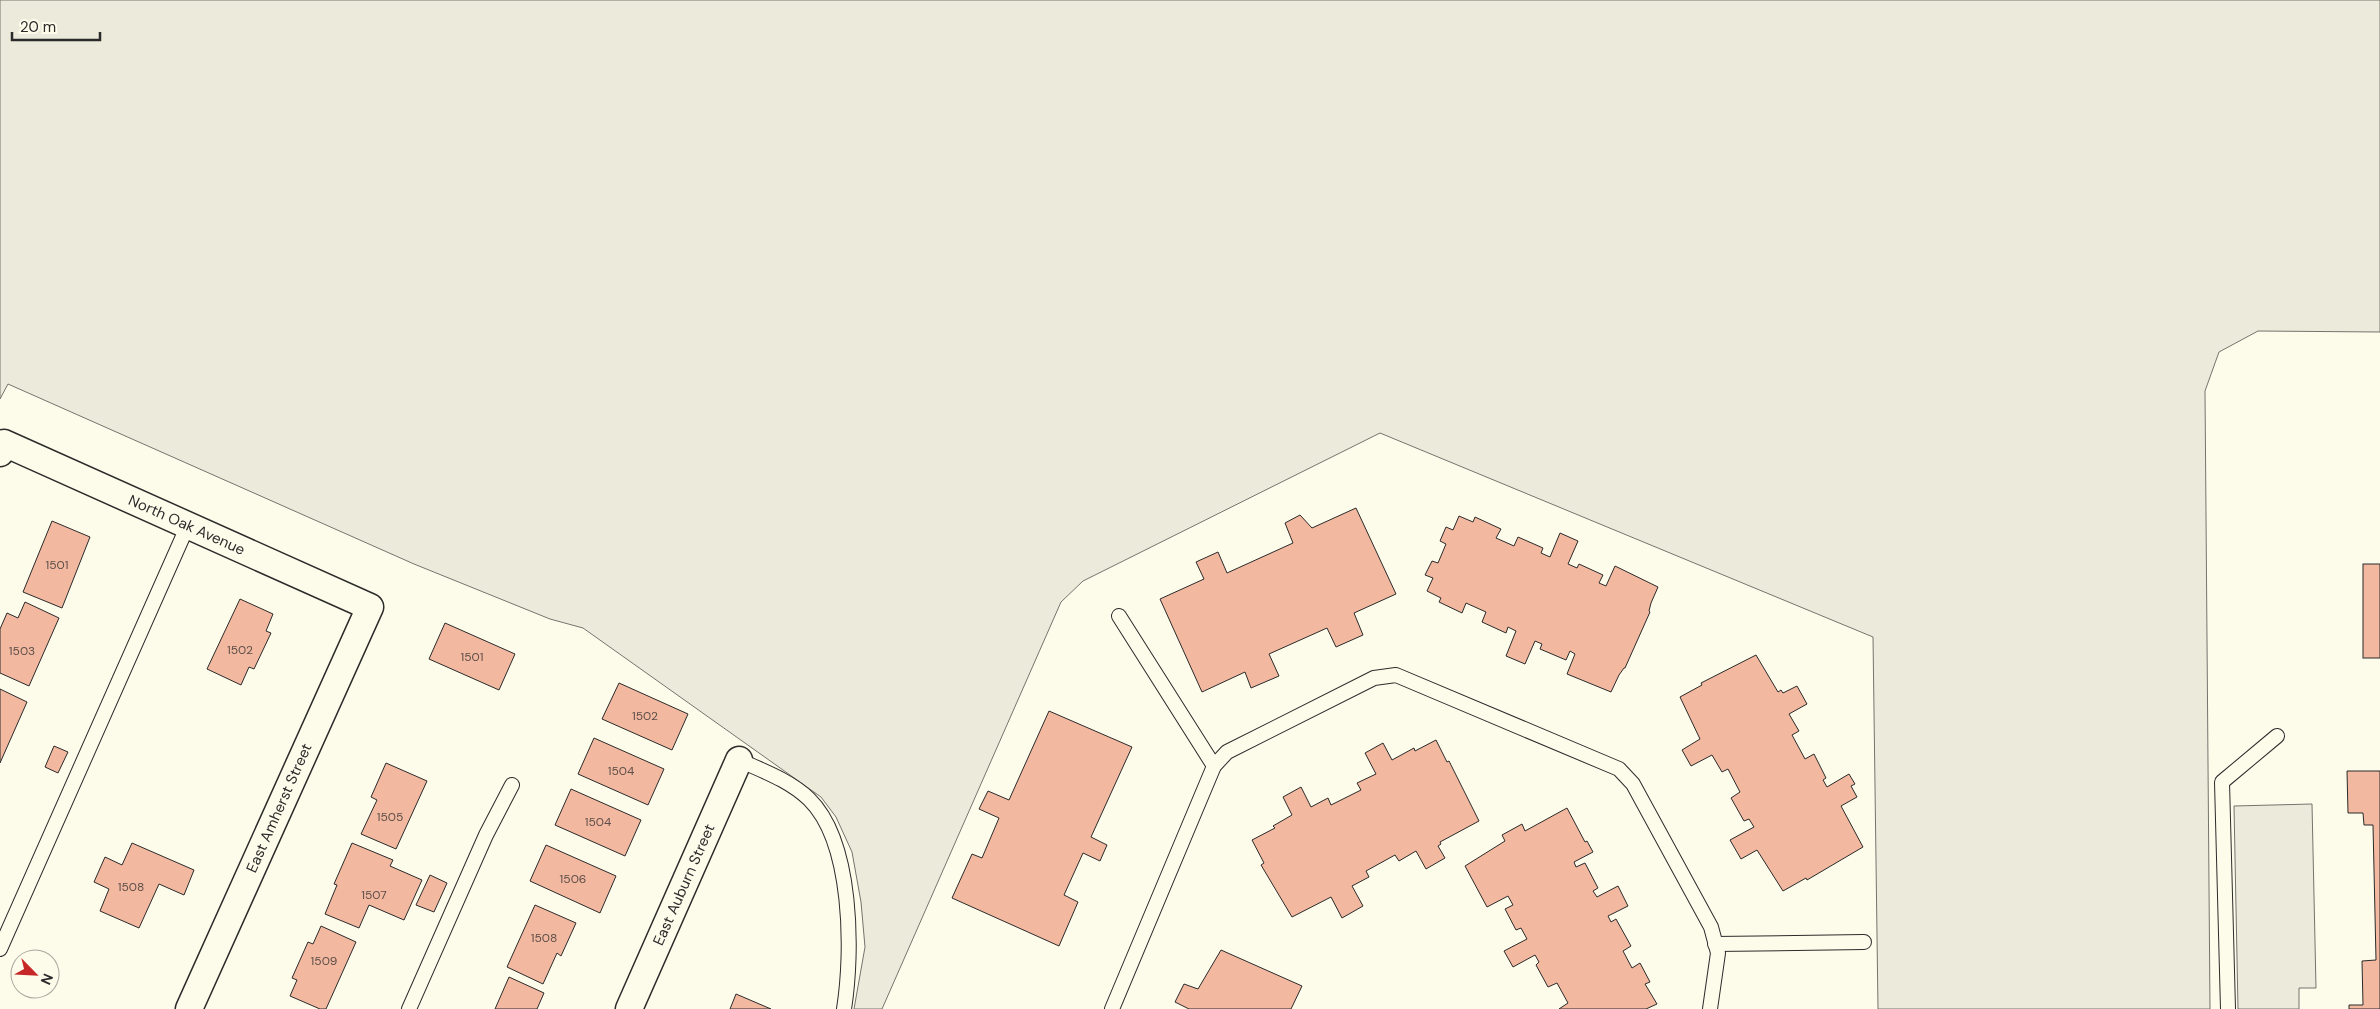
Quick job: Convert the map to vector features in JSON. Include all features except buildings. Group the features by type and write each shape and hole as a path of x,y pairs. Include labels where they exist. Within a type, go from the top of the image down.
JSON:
{"street":[{"name":"North Oak Avenue","path":"2,448 188,525 370,606"},
{"name":"East Amherst Street","path":"188,1009 370,606"},
{"name":"East Auburn Street","path":"629,1009 739,760"}],"lane":[{"path":"0,949 188,525"},
{"path":"1119,616 1214,766"},
{"path":"1112,1009 1214,766 1227,752 1366,682 1374,678 1396,675 1619,769 1633,784 1711,927 1718,953 1710,1009"},
{"path":"2228,1009 2222,782 2277,736"},
{"path":"739,760 786,781 810,800 827,825 840,857 848,918 844,1009"},
{"path":"409,1009 486,835 512,785"},
{"path":"1715,944 1864,942"}],"shaded area":[{"path":"0,0 2380,0 2380,332 2258,331 2219,352 2205,391 2210,1009 1878,1009 1873,637 1380,433 1083,581 1061,602 882,1009 854,1009 865,947 861,902 852,852 836,817 821,797 583,628 550,619 414,564 8,384 0,399"},
{"path":"2312,804 2316,988 2299,988 2299,1009 2238,1009 2234,806"}]}
